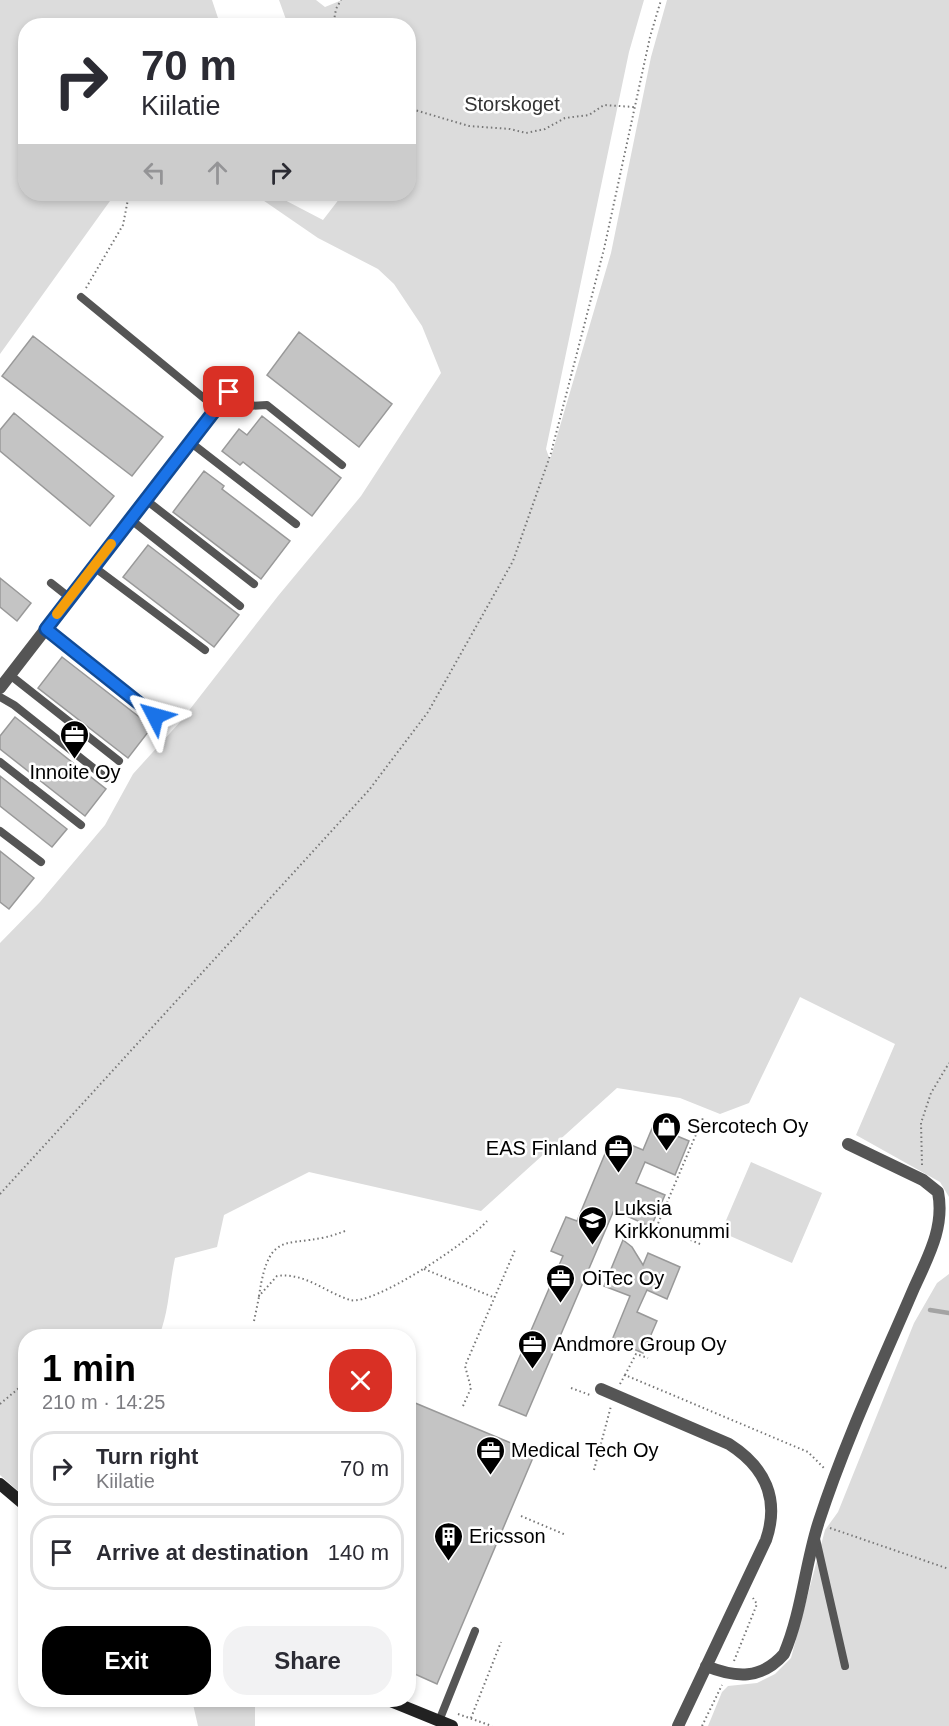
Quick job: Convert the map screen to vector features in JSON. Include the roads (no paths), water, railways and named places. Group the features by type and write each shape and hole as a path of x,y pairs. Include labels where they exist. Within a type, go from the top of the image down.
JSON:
{"street":[{"path":"0,688 229,392"},
{"path":"706,1666 728,1674 759,1673 784,1654 818,1524 862,1407 936,1239 941,1208 938,1192 923,1180 848,1144"},
{"path":"599,1394 729,1444 747,1455 757,1467 770,1495 771,1521 766,1540 678,1726"},
{"path":"0,1484 18,1499"},
{"path":"403,1707 432,1721 452,1726"}],"lane":[{"path":"81,297 216,408"},
{"path":"229,392 247,406 267,405 342,465"},
{"path":"190,441 296,524"},
{"path":"146,500 254,584"},
{"path":"130,519 240,606"},
{"path":"94,567 205,650"},
{"path":"51,583 70,598"},
{"path":"46,629 155,716"},
{"path":"10,675 119,761"},
{"path":"0,697 14,705 106,778"},
{"path":"0,762 81,825"},
{"path":"0,831 40,862"},
{"path":"815,1538 845,1666"},
{"path":"432,1721 475,1631"}],"waterway":[{"path":"930,1310 949,1313"}],"place":[{"name":"Innoite Oy","path":"75,760"},
{"name":"Sercotech Oy","path":"666,1152"},
{"name":"EAS Finland","path":"618,1174"},
{"name":"Luksia Kirkkonummi","path":"593,1246"},
{"name":"OiTec Oy","path":"561,1304"},
{"name":"Andmore Group Oy","path":"532,1370"},
{"name":"Medical Tech Oy","path":"490,1476"},
{"name":"Ericsson","path":"448,1562"}],"park label":[{"name":"Storskoget","path":"512,104"}]}
